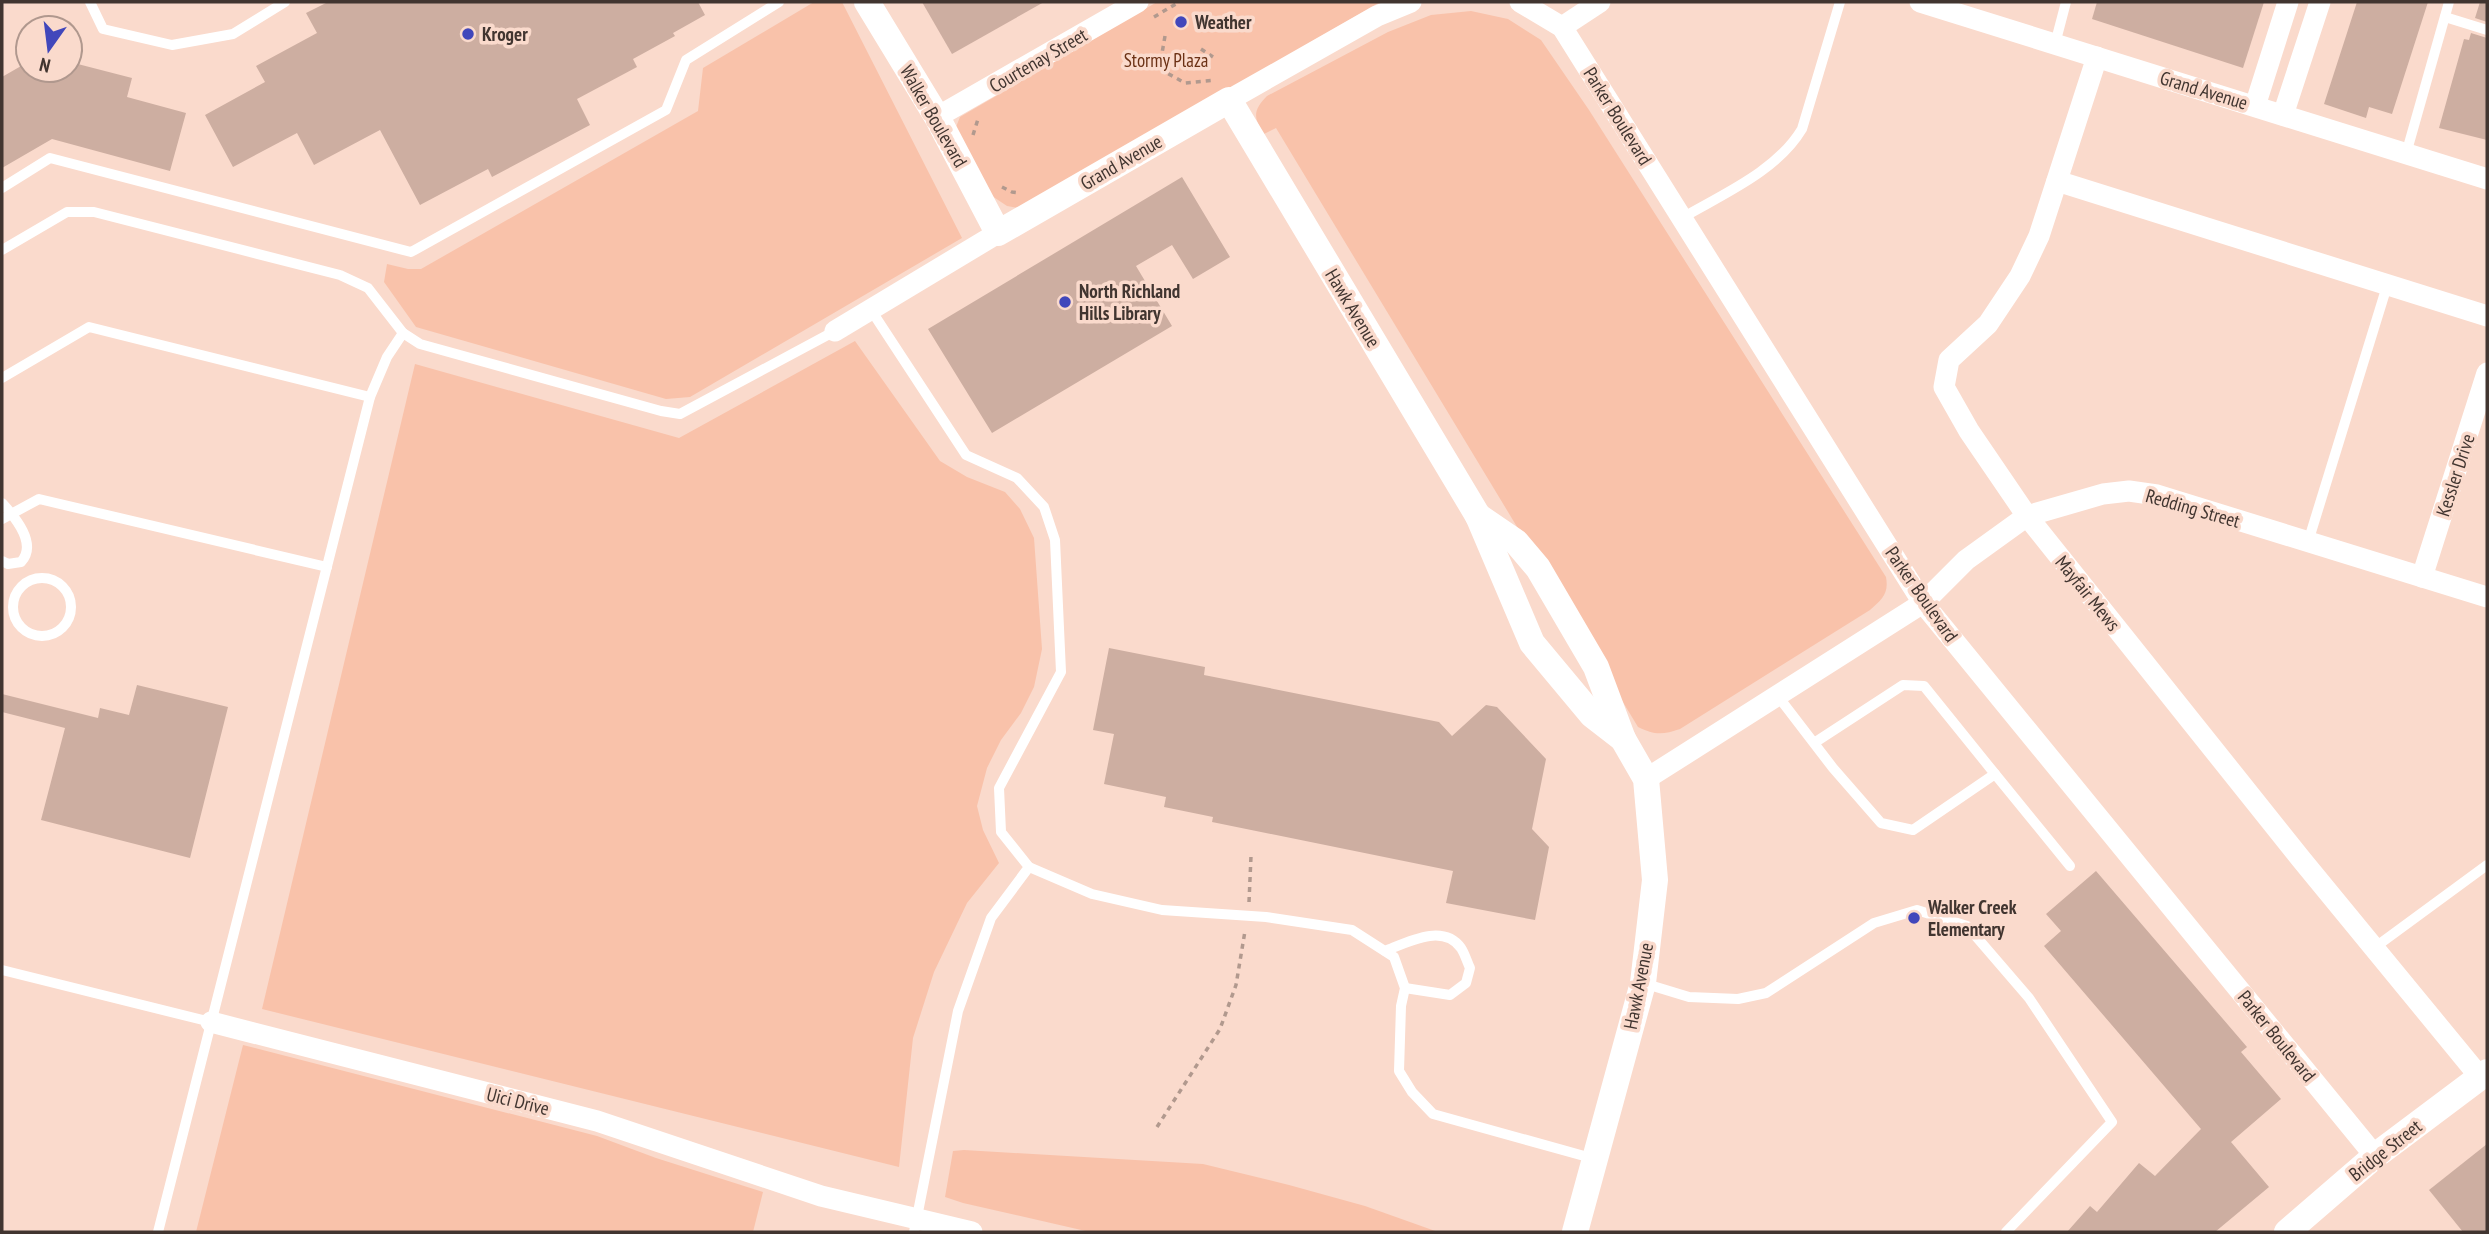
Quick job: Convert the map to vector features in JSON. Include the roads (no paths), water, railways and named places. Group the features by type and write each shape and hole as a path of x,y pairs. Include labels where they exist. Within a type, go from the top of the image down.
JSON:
{"street":[{"name":"Walker Boulevard","path":"867,2 937,117 998,233"},
{"name":"Grand Avenue","path":"835,331 1223,92 1411,2"},
{"name":"Parker Boulevard","path":"1520,2 1562,27 1923,603 2375,1156"},
{"path":"1562,27 1600,2"},
{"name":"Grand Avenue","path":"1920,2 2487,178"},
{"path":"2255,106 2288,2"},
{"path":"2283,115 2320,2"},
{"name":"Courtenay Street","path":"937,117 1142,11"},
{"name":"Mayfair Mews","path":"2097,57 2039,236 2020,276 1988,324 1949,360 1944,387 1969,431 2027,516 2374,948 2484,1075"},
{"name":"Hawk Avenue","path":"1223,92 1478,516 1532,643 1592,715 1623,739"},
{"path":"2057,181 2487,316"},
{"name":"Kessler Drive","path":"2421,577 2487,373"},
{"name":"Redding Street","path":"1646,779 1923,603 1966,560 2027,516 2103,494 2129,491 2157,495 2487,597"},
{"name":"Hawk Avenue","path":"1478,516 1516,542 1538,568 1596,667 1623,739 1646,779 1655,880 1643,983 1575,1232"},
{"name":"Uici Drive","path":"211,1022 597,1121 916,1226 972,1232"},
{"name":"Bridge Street","path":"2287,1232 2375,1156 2484,1075"}],"lane":[{"path":"90,2 103,29 172,46 233,34 285,2"},
{"path":"2,188 50,158 411,252 666,110 686,60 779,2"},
{"path":"1682,218 1753,175 1795,141 1802,130 1840,2"},
{"path":"2055,44 2066,2"},
{"path":"2406,154 2449,2"},
{"path":"2445,17 2487,30"},
{"path":"2,250 67,212 93,212 340,275 368,288 403,333 420,344 680,414 835,331"},
{"path":"2308,542 2387,286"},
{"path":"871,310 966,455 1017,478 1044,507 1055,541 1061,672 999,788 1002,832 1029,867 1092,894 1162,910 1248,915 1352,930 1394,957 1405,988 1401,1006 1399,1071 1412,1092 1433,1114 1595,1159"},
{"path":"2,378 89,327 370,397"},
{"path":"158,1232 370,397 387,357 403,333"},
{"path":"7,517 39,499 327,567"},
{"path":"2,503 7,517 27,541 27,553 21,562 8,564 2,561"},
{"path":"21,562 30,580"},
{"path":"40,577 59,582 71,598 69,618 56,633 37,636 28,633 15,619 13,601 23,585 30,580 40,577"},
{"path":"1814,743 1903,685 1924,686 2070,866"},
{"path":"1777,695 1881,823 1913,830 1995,774"},
{"path":"2374,948 2487,865"},
{"path":"916,1226 958,1011 991,918 1029,867"},
{"path":"1643,983 1689,998 1738,999 1766,993 1874,923 1917,910 1967,926 2029,999 2112,1122 2006,1232"},
{"path":"1385,951 1422,936 1445,936 1460,947 1470,968 1466,983 1450,995 1405,988"},
{"path":"2,970 211,1022"}],"place":[{"name":"Weather","path":"1181,22"},
{"name":"Kroger","path":"468,34"},
{"name":"North Richland Hills Library","path":"1065,302"},
{"name":"Walker Creek Elementary","path":"1914,918"}],"park label":[{"name":"Stormy Plaza","path":"1166,60"}]}
